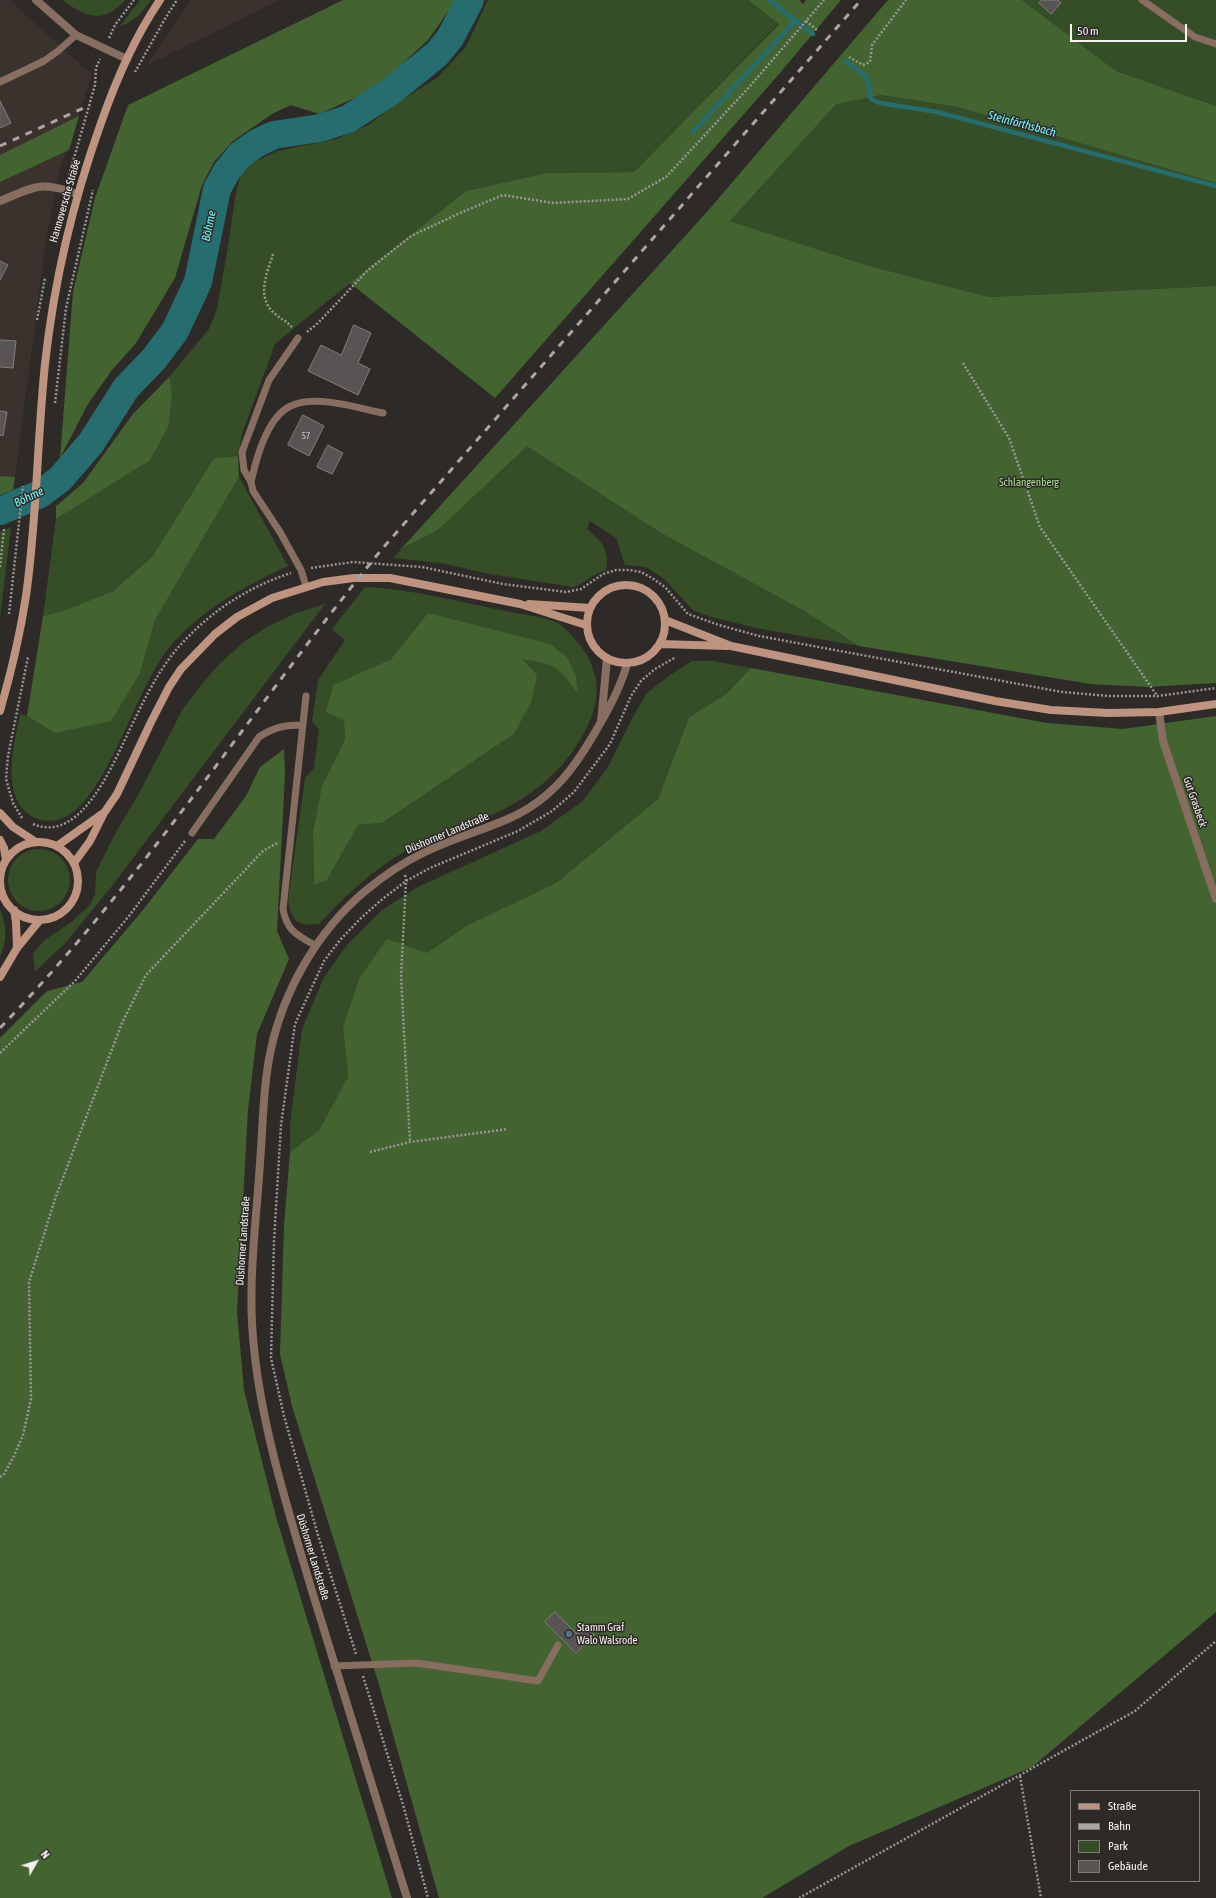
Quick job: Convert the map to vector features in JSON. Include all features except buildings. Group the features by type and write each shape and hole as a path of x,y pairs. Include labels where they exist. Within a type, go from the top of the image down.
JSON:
{"main road":[{"name":"Hannoversche Straße","path":"0,711 17,644 28,573 45,365 54,299 64,247 78,194 111,95 144,25 160,0"},
{"path":"74,863 90,841 104,813 124,780 151,722 169,687 181,669 199,649 220,630 254,606 306,586 346,579 390,578 520,604 586,625"},
{"path":"619,585 632,585 648,592 654,597 663,612 665,620 663,637 660,644 646,658 627,664 607,660 595,649 590,642 586,625 590,608 597,597 607,589 619,585"},
{"path":"520,604 590,608"},
{"path":"665,620 684,626 731,646"},
{"path":"660,644 731,646 995,701 1051,710 1108,713 1159,712 1216,704"},
{"path":"0,813 13,827 36,842"},
{"path":"57,846 104,813"},
{"path":"0,840 4,848 6,860"},
{"path":"36,842 57,846 64,851 74,863 78,879 75,896 61,913 52,918 40,920 22,916 7,902 2,892 0,881 6,860 19,848 36,842"},
{"path":"14,910 16,922 16,948"},
{"path":"0,977 16,948 40,920"}],"street":[{"path":"36,0 76,35 127,59"},
{"path":"0,201 37,186 53,186 78,194"},
{"name":"Düshorner Landstraße","path":"600,724 607,660"},
{"name":"Düshorner Landstraße","path":"407,1898 334,1666 284,1497 258,1385 251,1305 251,1271 263,1106 271,1051 282,1013 297,978 316,946 355,900 375,883 422,853 511,818 538,802 568,774 586,750 610,709 617,694 627,664"},
{"name":"Gut Grasbeck","path":"1159,712 1162,741 1216,899"}],"lane":[{"path":"1142,0 1195,37 1216,44"},
{"path":"0,82 44,61 76,35"},
{"path":"298,338 269,380 242,452 244,470 257,500 280,532 301,570 306,586"},
{"path":"250,482 264,443 276,418 293,405 318,401 383,413"},
{"path":"306,696 283,909 285,920 292,932 316,946"},
{"path":"192,833 259,737 270,729 284,725 303,725"},
{"path":"334,1666 418,1663 538,1681 558,1645"}],"path":[{"path":"115,25 134,0"},
{"path":"135,73 177,0"},
{"path":"273,254 265,284 264,296 266,305 275,314 290,324 298,338 318,323 368,271 411,236 460,212 503,195 553,203 628,199 666,177 800,29 824,0"},
{"path":"849,57 863,65 870,62 872,45 906,0"},
{"path":"806,21 817,30"},
{"path":"73,163 95,85 96,68"},
{"path":"54,407 66,308 94,187"},
{"path":"963,363 1009,438 1040,527 1158,698"},
{"path":"9,618 23,483"},
{"path":"0,567 4,529"},
{"path":"319,566 353,562 422,566 504,584 566,592 581,589 603,574 616,570 629,570 641,572 665,587 688,614 760,636 1062,692 1158,698 1216,688"},
{"path":"684,626 688,614"},
{"path":"428,1898 404,1808 318,1535 290,1438 271,1358 281,1126 295,1024 324,961 340,940 380,901 406,881 430,868 518,831 552,811 569,797 592,770 610,744 631,696 641,681 655,668 678,656 681,645"},
{"path":"24,820 13,804 6,779 8,756 28,655"},
{"path":"0,1053 75,981 129,916 192,833"},
{"path":"0,1477 4,1474 14,1456 23,1435 31,1399 28,1282 56,1196 122,1023 146,975 263,851 290,836"},
{"path":"403,864 406,881 401,976 410,1142"},
{"path":"370,1152 410,1142 508,1129"},
{"path":"799,1898 1135,1711 1216,1641"},
{"path":"1020,1776 1041,1898"}],"shaded area":[{"path":"0,0 9,0 92,75 59,173 46,239 15,477 0,476"},
{"path":"191,0 279,0 146,66"}],"green space":[{"path":"62,0 125,0 109,13 94,16 79,11"},
{"path":"140,0 151,0 134,19 120,26"},
{"path":"343,0 456,0 428,40 388,77 357,97 319,114 291,105 272,114 233,141 214,162 202,185 175,278 136,343 112,370 88,404 60,458 73,292 95,198 128,105"},
{"path":"488,0 748,0 779,23 634,172 546,173 466,191 299,324 275,344 242,434 238,456 214,458 152,557 113,591 66,610 43,616 56,519 68,511 169,382 169,377 209,329 217,309 236,192 240,177 251,164 277,151 336,139 370,124 394,105 437,78 466,47"},
{"path":"748,0 799,0 803,4 806,0 841,0 780,73 495,398 350,283 466,191 546,173 634,172 779,24"},
{"name":"Schlangenberg","path":"888,0 1022,0 1116,71 1216,106 1216,183 957,107 881,95 836,104 730,221 866,265 989,297 1216,286 1216,683 1147,687 1091,684 859,646 806,612 661,533 527,446 438,530 401,549 706,213"},
{"path":"1022,0 1216,0 1216,106 1116,71"},
{"path":"881,95 957,107 1216,183 1216,286 989,297 866,265 730,221 836,103"},
{"path":"79,116 69,150 0,182 0,155"},
{"path":"169,377 172,395 168,427 150,460 56,519 56,506 83,483 133,414"},
{"path":"527,445 661,533 806,612 859,646 761,629 711,617 693,610 663,578 646,567 625,565 616,538 590,521 587,529 601,542 606,551 606,570 601,571 581,584 573,587 489,574 441,563 393,558 401,549 438,530"},
{"path":"238,456 239,477 155,620 140,673 111,721 55,733 27,716 43,616 66,610 113,591 152,557 214,458"},
{"path":"0,476 15,477 13,490 0,495"},
{"path":"239,477 288,566 224,600 181,634 157,666 107,767 79,807 63,818 55,820 47,821 31,816 21,807 15,796 12,783 13,754 20,714 27,716 55,733 140,673 155,620"},
{"path":"11,527 0,618 0,532"},
{"path":"365,587 399,590 450,599 550,620 560,624 585,651 594,674 597,691 591,718 580,740 563,764 542,785 530,794 504,809 429,840 392,859 369,876 319,924 305,924 294,918 291,913 288,900 305,778 314,768 319,729 312,722 318,680 345,640 332,629","holes":["428,613 568,658 576,676 577,693 564,674 552,664 522,658 514,734 382,823 358,825 327,880 314,885 313,832 322,785 345,740 344,720 333,685 391,659"]},
{"path":"325,604 112,886 67,941 35,972 33,953 46,939 69,924 90,905 95,894 96,872 116,832 138,795 183,709 201,685 219,664 245,641 269,626 296,613"},
{"path":"428,613 550,644 568,658 576,676 578,694 566,677 555,668 542,663 522,659 537,675 532,700 514,734 382,823 358,825 327,880 314,885 313,832 322,785 345,740 344,720 326,712 333,685 391,659"},
{"path":"692,661 713,661 751,668 726,694 689,717 658,799 556,883 466,926 427,953 343,1027 348,1077 319,1130 290,1152 290,1124 302,1029 324,977 347,945 382,910 418,887 541,831 583,801 608,767 634,715 647,693 670,675"},
{"path":"751,668 1047,723 1123,729 1216,716 1216,1612 1032,1767 849,1846 762,1898 439,1898 380,1688 292,1406 280,1354 284,1226 290,1152 319,1130 348,1077 343,1027 360,977 387,939 427,953 466,926 556,883 658,799 689,717 726,694"},
{"path":"284,749 285,774 277,931 289,959 257,1034 248,1110 237,1311 244,1390 276,1517 392,1898 0,1898 0,1038 47,991 82,982 143,910 198,839 214,839 246,796 260,767"},
{"path":"39,849 51,851 61,858 68,868 70,880 68,892 61,902 51,909 39,911 27,909 17,902 10,892 8,880 10,868 17,858 27,851"},
{"path":"0,910 4,921 5,939 0,957"}],"waterway":[{"name":"Böhme","path":"0,511 40,494 60,479 91,443 126,388 154,359 175,331 198,282 217,189 227,171 240,155 257,143 274,135 320,128 348,119 390,92 437,54 450,38 470,0"},
{"name":"Steinförthsbach","path":"769,0 813,34"},
{"path":"693,132 795,21"},
{"name":"Steinförthsbach","path":"845,61 867,77 871,99 880,103 937,112 1216,186"}],"railway":[{"path":"0,1028 102,913 150,853 334,609 382,549 861,0"},
{"path":"0,146 90,105"}],"place":[{"name":"Stamm Graf Walo Walsrode","path":"569,1634"}]}
